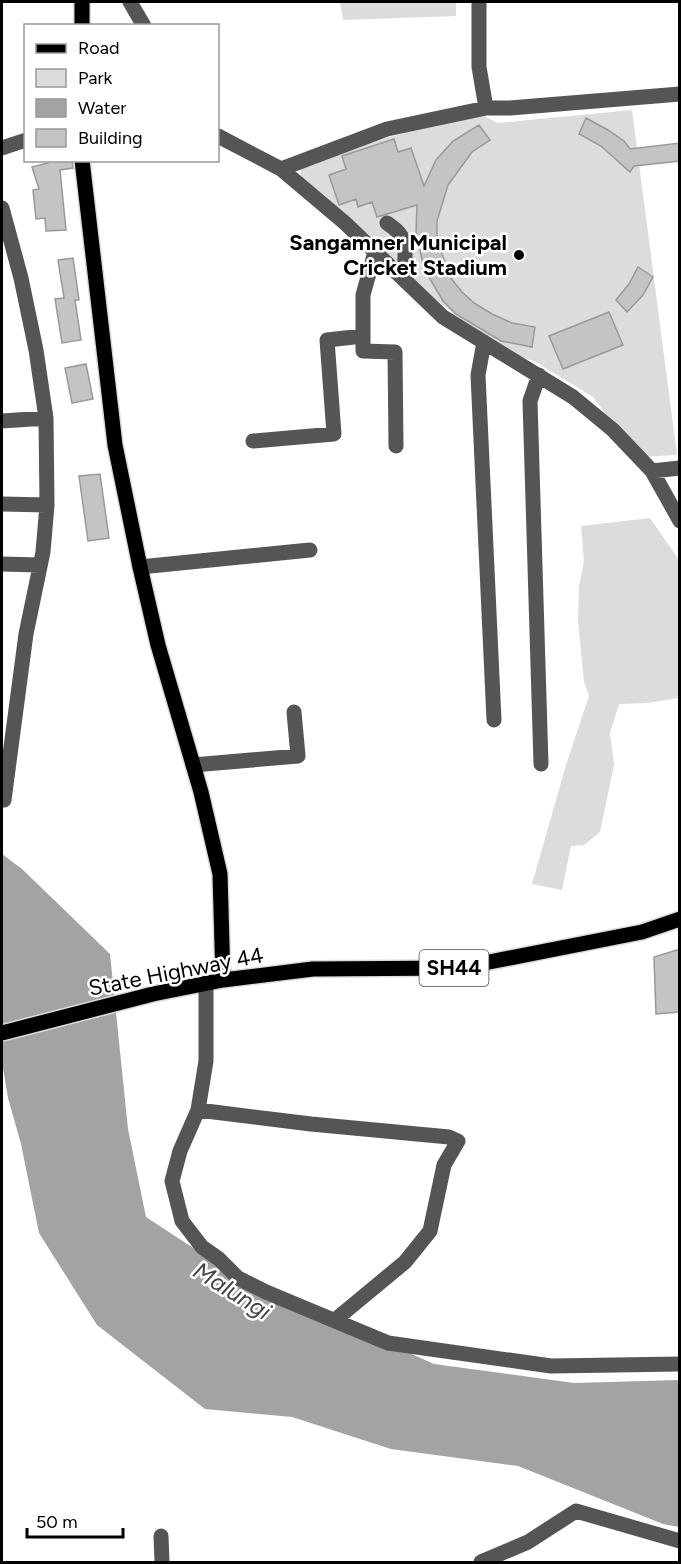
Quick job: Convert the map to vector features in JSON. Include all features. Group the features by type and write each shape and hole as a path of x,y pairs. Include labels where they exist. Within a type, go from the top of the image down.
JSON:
{"main road":[{"path":"82,2 82,24"},
{"path":"82,162 115,445 158,645 193,765 220,874 223,980"},
{"name":"State Highway 44","path":"2,1033 153,994 223,980 313,969 459,968 642,932 680,919"}],"street":[{"path":"130,2 143,24"},
{"path":"479,2 479,67 486,108"},
{"path":"281,169 387,129 486,108 680,94"},
{"path":"219,137 281,169 345,223 443,317 581,403 613,430 652,471 680,520"},
{"path":"2,148 24,141"},
{"path":"2,208 21,278 36,350 46,418 47,505 43,552 8,706 4,800"},
{"path":"387,224 399,232 403,240 405,258 403,278"},
{"path":"375,252 363,295 363,351 395,352 396,446"},
{"path":"253,441 334,434 327,340 363,336"},
{"path":"484,342 478,375 494,720"},
{"path":"539,375 530,401 541,764"},
{"path":"2,421 46,418"},
{"path":"652,471 680,468"},
{"path":"2,504 47,505"},
{"path":"140,567 310,550"},
{"path":"2,564 40,565"},
{"path":"193,765 298,756 294,712"},
{"path":"206,983 206,1061 198,1110 180,1151 172,1181 182,1221 202,1247 219,1259 238,1278 388,1343 551,1366 680,1364"},
{"path":"198,1110 311,1124 449,1137 458,1142 444,1166 429,1232 405,1262 335,1320"},
{"path":"481,1563 528,1542 576,1511 680,1541"},
{"path":"161,1536 162,1563"}],"green space":[{"path":"340,2 456,2 456,16 343,20"},
{"name":"Sangamner Municipal Cricket Stadium","path":"632,110 677,455 637,457 593,397 534,361 522,358 480,335 434,298 301,180 300,164 476,111 497,123"},
{"path":"650,518 679,560 679,698 619,704 610,733 614,765 600,832 584,845 571,846 562,890 532,884 566,765 589,696 584,682 578,621 579,587 584,561 581,526"}],"water":[{"name":"Malungi","path":"2,854 22,869 110,954 128,1129 146,1217 248,1284 434,1364 574,1383 679,1380 679,1527 663,1524 518,1466 391,1449 292,1417 205,1409 97,1325 39,1233 21,1144 8,1098 2,1062"}],"building":[{"path":"586,118 624,141 630,149 680,143 680,161 634,166 630,172 601,146 579,134"},
{"path":"479,125 490,140 472,152 448,185 437,221 437,239 450,277 462,292 492,314 512,323 535,327 532,347 501,341 456,314 443,301 424,269 416,232 417,205 377,217 372,202 358,207 356,199 339,205 329,175 346,169 342,156 394,139 398,152 411,148 424,186 436,160 453,141"},
{"path":"72,162 73,168 60,170 66,230 46,231 45,218 36,219 33,190 39,189 32,167 48,163"},
{"path":"73,258 79,300 75,300 81,340 62,343 55,299 64,298 58,260"},
{"path":"638,267 653,277 643,295 627,312 616,300 629,284"},
{"path":"609,312 623,345 563,369 549,336"},
{"path":"86,364 93,399 72,403 65,368"},
{"path":"100,474 109,538 88,541 79,476"},
{"path":"680,949 680,1012 656,1014 654,957"}],"place":[{"name":"Sangamner Municipal Cricket Stadium","path":"519,255"}]}
